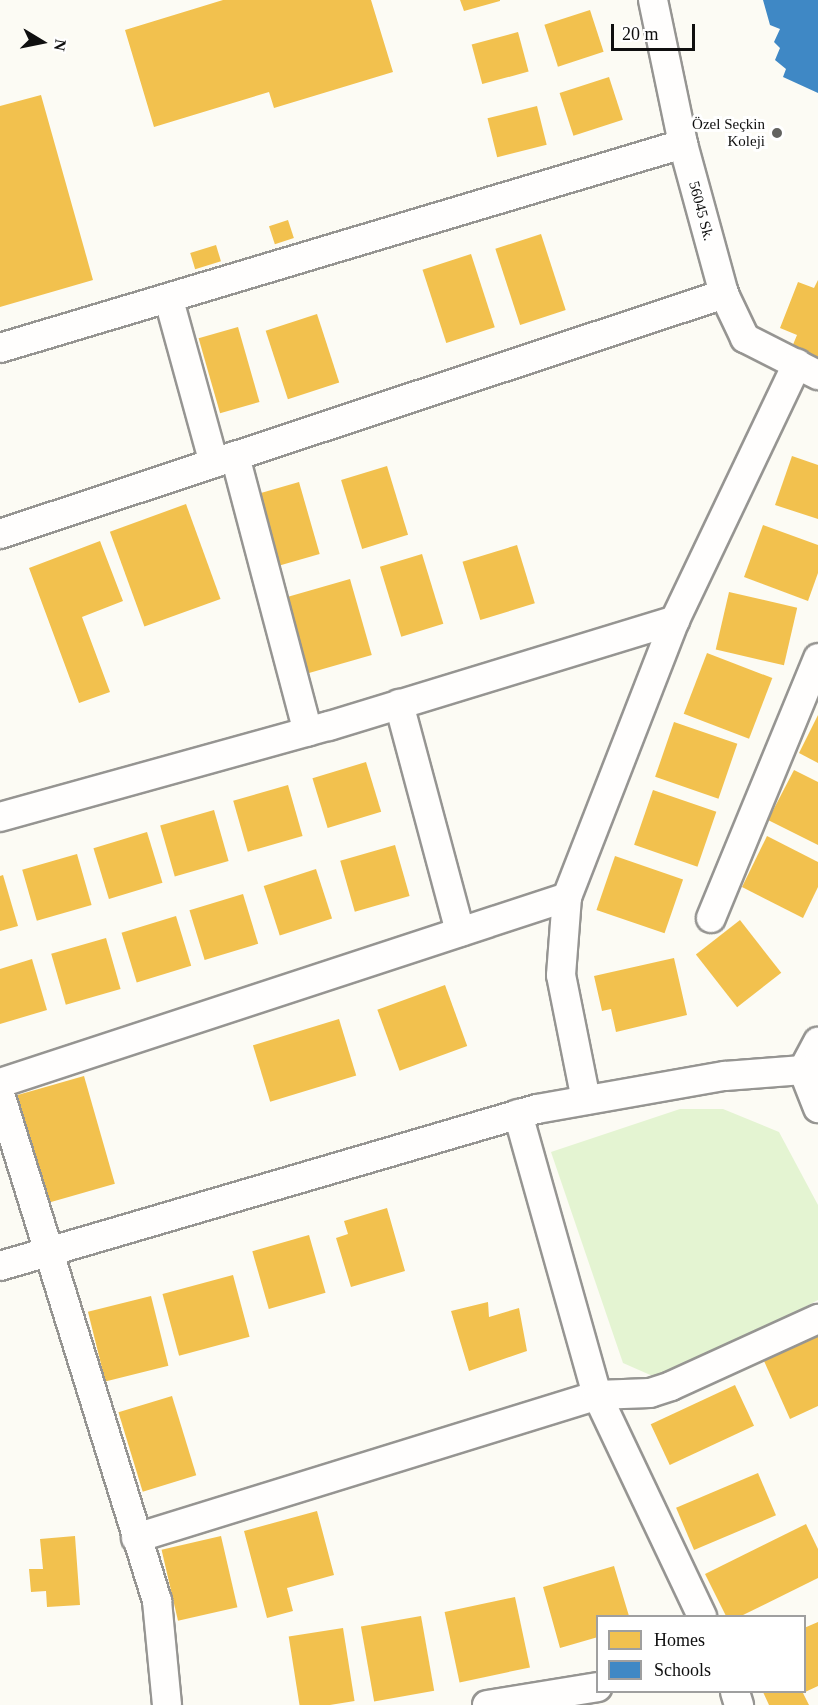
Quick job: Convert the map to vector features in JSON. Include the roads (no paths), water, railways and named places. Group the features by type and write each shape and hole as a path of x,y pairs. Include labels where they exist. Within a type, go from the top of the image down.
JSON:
{"street":[{"name":"56045 Sk.","path":"652,0 683,144 724,294 745,338 808,370"},
{"path":"0,348 169,300 683,144"},
{"path":"0,534 724,294"},
{"path":"169,300 224,460 308,732"},
{"path":"586,1100 561,975 567,897 675,620 808,370"},
{"path":"0,816 308,732 675,620"},
{"path":"711,918 818,658"},
{"path":"399,704 460,932"},
{"path":"0,1083 567,897"},
{"path":"818,1042 803,1070 818,1108"},
{"path":"0,1266 51,1253 518,1114 725,1076 803,1070"},
{"path":"0,1094 157,1601 167,1705"},
{"path":"518,1114 597,1395 701,1615"},
{"path":"136,1538 597,1395 661,1389 818,1319"},
{"path":"487,1705 596,1687"}],"place":[{"name":"Özel Seçkin Koleji","path":"777,133"}]}
